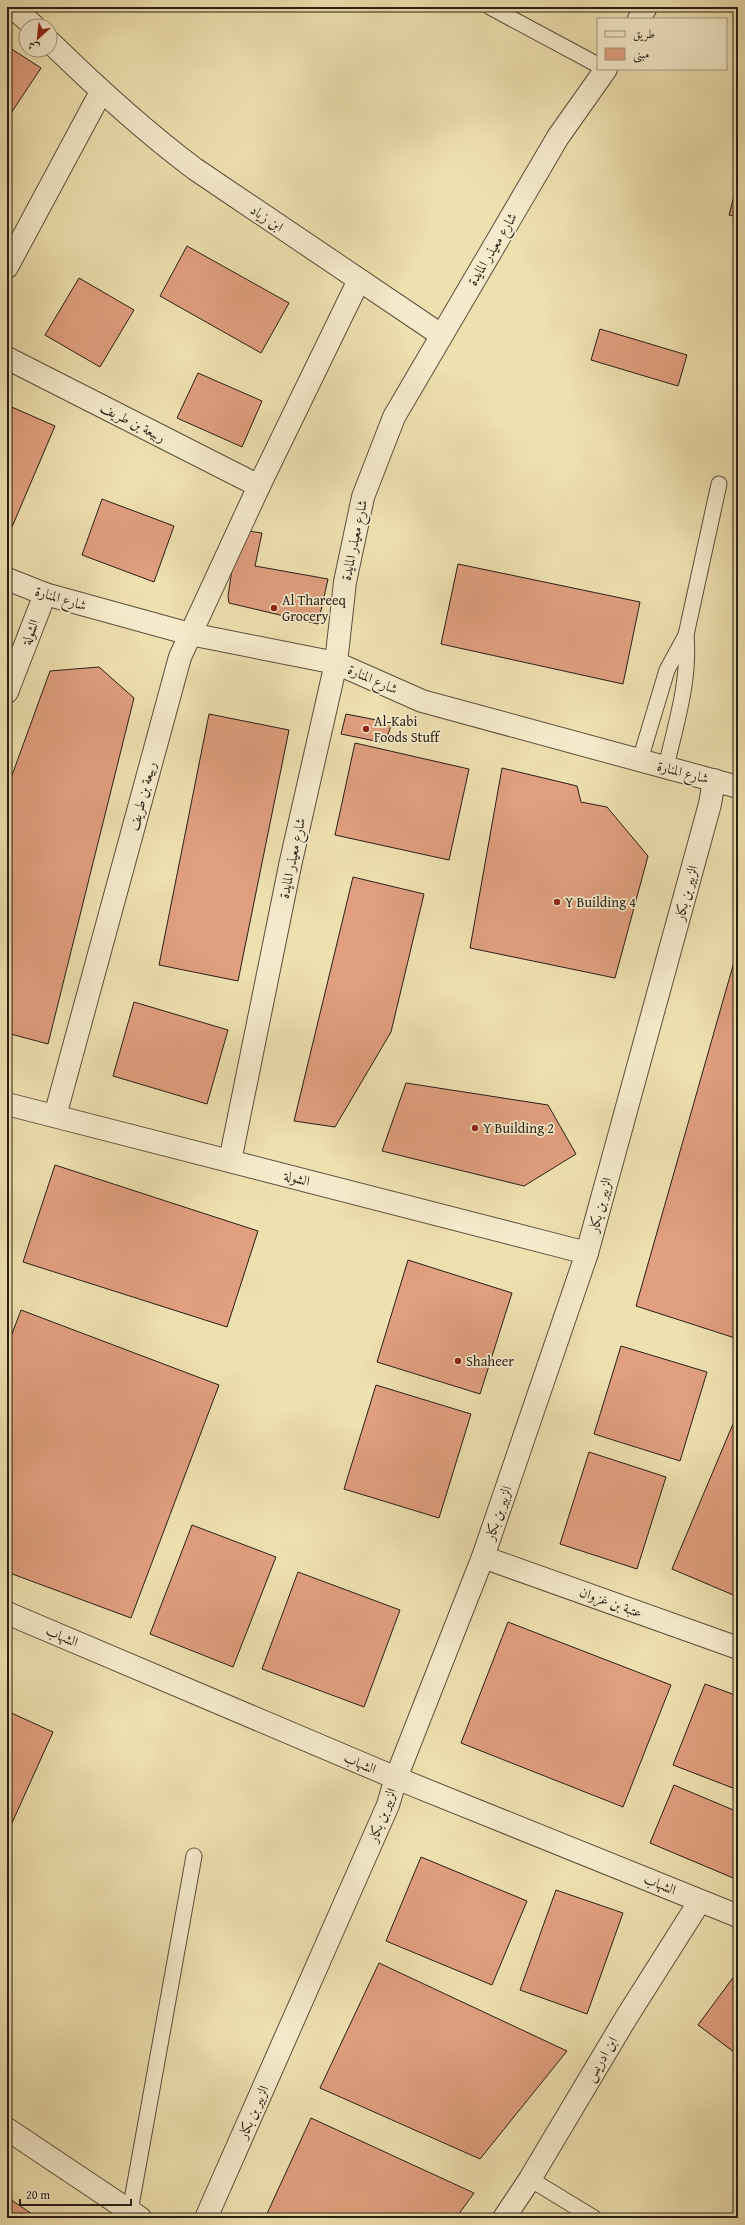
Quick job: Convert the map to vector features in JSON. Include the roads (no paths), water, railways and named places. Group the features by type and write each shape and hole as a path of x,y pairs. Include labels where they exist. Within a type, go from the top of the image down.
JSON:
{"street":[{"path":"12,7 25,18"},
{"path":"640,18 646,7"},
{"name":"ابن زياد","path":"58,50 101,92 162,145 195,169 441,335"},
{"name":"شارع معيذر المايدة","path":"230,1161 291,861 336,663 345,582 363,497 394,417 558,137 603,70"},
{"path":"7,267 101,92"},
{"name":"ربيعة بن طريف","path":"56,1116 180,657 258,486 359,280"},
{"name":"ربيعة بن طريف","path":"7,358 258,486"},
{"name":"شارع المنارة","path":"7,580 45,594 190,634 336,663 422,701 738,787"},
{"name":"الشولة","path":"7,692 45,594"},
{"name":"الزبير بن بكار","path":"206,2218 388,1805 396,1778 483,1557 587,1253 710,804 714,780"},
{"name":"الشولة","path":"7,1104 587,1253"},
{"name":"عتبة بن غزوان","path":"483,1557 738,1648"},
{"name":"الشهاب","path":"7,1613 396,1778 426,1788 738,1916"},
{"name":"ابن ادريس","path":"504,2218 530,2179 626,2018 700,1901"},
{"path":"7,2129 135,2215"}],"lane":[{"path":"490,7 597,64"},
{"path":"666,767 684,692 687,654 686,635 719,484"},
{"path":"640,760 667,670 686,635"},
{"path":"135,2215 194,1856"},
{"path":"530,2179 594,2218"}],"place":[{"name":"Al Thareeq Grocery","path":"274,608"},
{"name":"Al-Kabi Foods Stuff","path":"366,729"},
{"name":"Y Building 4","path":"557,902"},
{"name":"Y Building 2","path":"475,1128"},
{"name":"Shaheer","path":"458,1361"}]}
